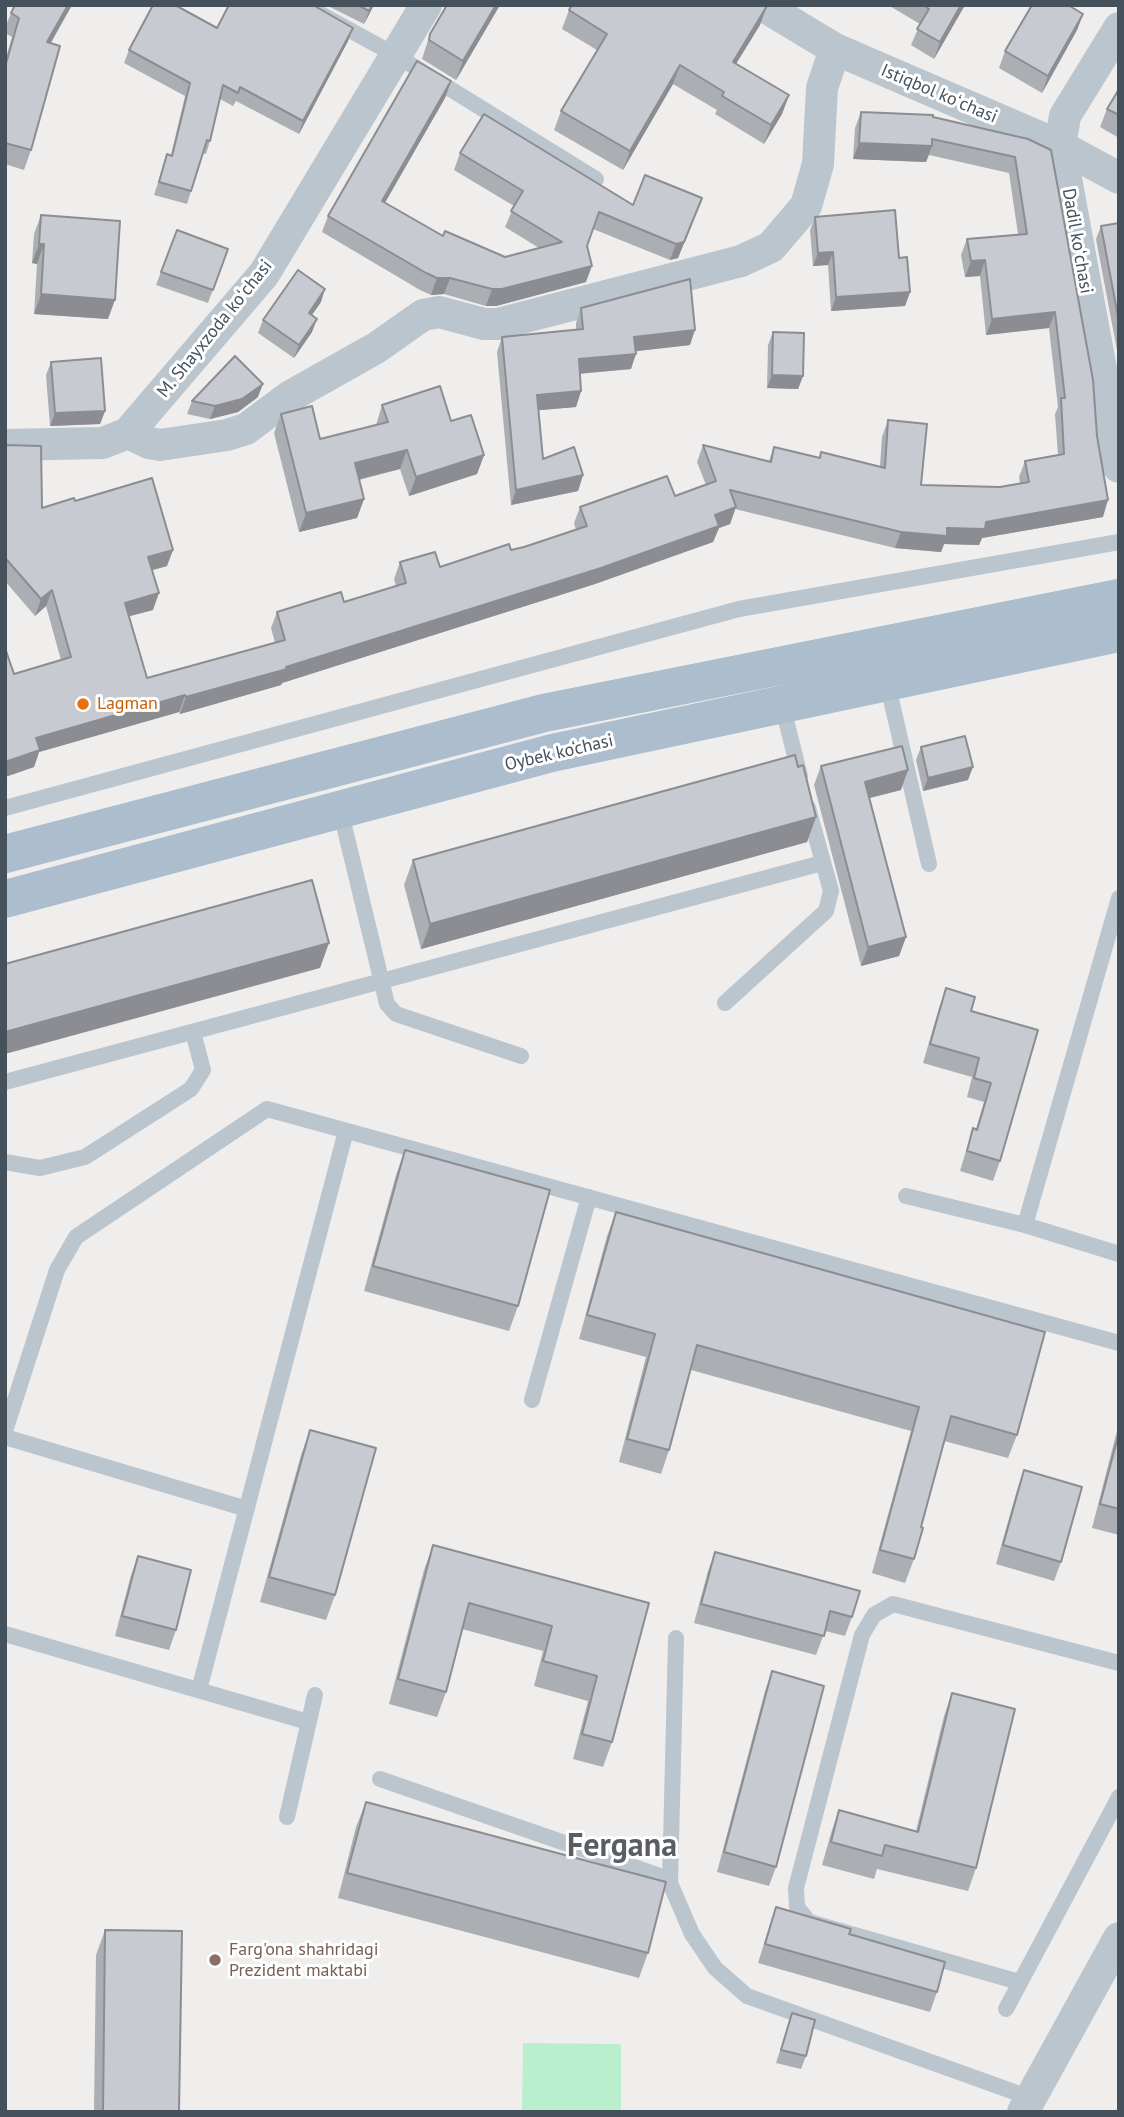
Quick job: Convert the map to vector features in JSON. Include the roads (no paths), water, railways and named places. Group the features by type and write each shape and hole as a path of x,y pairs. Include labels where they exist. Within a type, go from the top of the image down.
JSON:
{"main road":[{"path":"5,854 544,713 1119,598"},
{"name":"Oybek ko‘chasi","path":"5,899 552,752 1119,633"}],"street":[{"name":"M. Shayxzoda koʻchasi","path":"128,433 264,274 426,5"},
{"name":"Istiqbol koʻchasi","path":"772,8 835,49 1060,146 1119,178"},
{"name":"Dadil koʻchasi","path":"1119,27 1065,116 1060,146 1119,467"},
{"path":"5,445 103,443 128,433 160,445 227,435 246,429 289,397 376,348 423,315 439,312 484,324 498,324 741,261 771,247 806,205 818,164 822,88 835,49"},
{"path":"1027,2105 1119,1938"}],"lane":[{"path":"304,5 397,56 596,178"},
{"path":"5,807 738,610 1119,542"},
{"path":"887,682 929,864"},
{"path":"725,1003 827,911 831,891 782,704"},
{"path":"340,809 387,1004 396,1014 521,1055"},
{"path":"5,1082 822,863"},
{"path":"1025,1225 1119,898"},
{"path":"5,1162 40,1168 85,1157 191,1088 203,1070 193,1032"},
{"path":"5,1431 57,1270 76,1237 267,1109 1119,1343"},
{"path":"199,1690 346,1131"},
{"path":"906,1196 1025,1225 1119,1254"},
{"path":"532,1400 589,1198"},
{"path":"5,1437 247,1509"},
{"path":"1019,1982 809,1922 797,1907 796,1888 862,1635 874,1615 893,1604 1119,1663"},
{"path":"5,1633 308,1722"},
{"path":"676,1638 670,1883 692,1934 715,1968 747,1996 1027,2105"},
{"path":"287,1817 315,1695"},
{"path":"380,1779 663,1877 670,1883"},
{"path":"1006,2009 1119,1797"}],"place":[{"name":"Lagman","path":"83,704"},
{"name":"Farg'ona shahridagi Prezident maktabi","path":"215,1960"}],"district":[{"name":"Fergana","path":"622,1847"}]}
